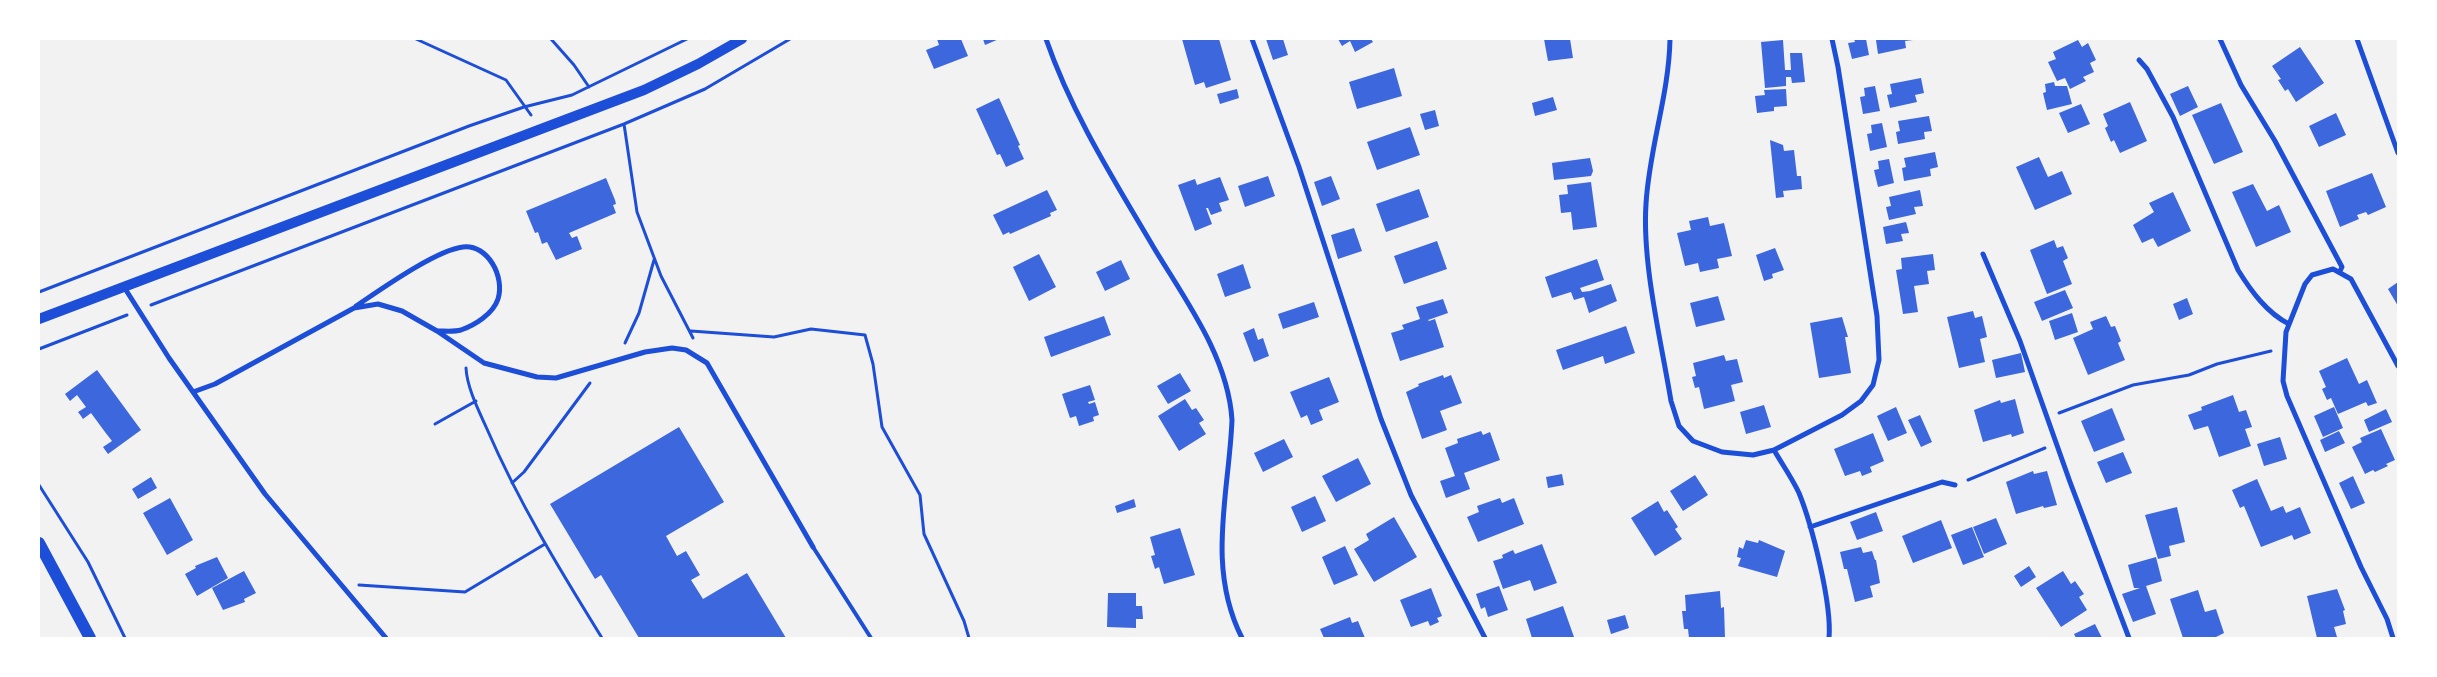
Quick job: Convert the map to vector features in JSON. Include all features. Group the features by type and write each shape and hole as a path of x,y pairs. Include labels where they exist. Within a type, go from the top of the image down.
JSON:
{"main road":[{"path":"39,320 644,90 698,64 742,39"},
{"path":"39,543 90,638"}],"street":[{"path":"1046,39 1055,64 1090,140 1204,332 1222,372 1232,420 1221,527 1223,571 1234,619 1242,638"},
{"path":"1252,39 1299,167 1381,420 1396,459 1411,495 1485,638"},
{"path":"1670,39 1667,87 1648,185 1646,232 1671,401 1679,426 1693,442 1722,452 1752,455 1774,450 1842,415 1861,401 1873,385 1879,360 1874,299 1832,39"},
{"path":"2220,39 2241,85 2275,141 2342,268 2340,272"},
{"path":"2358,39 2398,152"},
{"path":"2140,60 2147,69 2173,117 2238,270 2250,291 2279,319 2289,324"},
{"path":"194,392 215,384 354,308 440,254 464,247 480,250 494,266 498,278 499,294 493,309 481,319 460,331 437,331"},
{"path":"1983,254 2020,341 2129,638"},
{"path":"2393,638 2387,619 2361,567 2287,396 2283,381 2283,348 2289,324 2305,284 2312,275 2333,269 2351,279 2361,294 2398,366"},
{"path":"124,287 169,358 265,494 386,638"},
{"path":"354,308 378,304 402,310 484,363 537,377 556,378 645,352 672,348 686,350 707,363 813,548"},
{"path":"1774,450 1794,482 1810,527 1828,610 1829,638"},
{"path":"1810,527 1942,482 1956,485"}],"lane":[{"path":"813,548 872,638"}],"path":[{"path":"416,39 506,80 524,107 544,129"},
{"path":"551,39 574,65 589,88"},
{"path":"39,292 460,130 524,107 572,95 686,39"},
{"path":"39,349 624,124 705,89 790,39"},
{"path":"624,124 637,212 661,276 691,331 698,357"},
{"path":"691,331 774,337 811,329 865,335 873,364 882,427 920,495 924,534 964,621 969,638"},
{"path":"2047,418 2132,385 2189,375 2217,364 2283,348"},
{"path":"469,353 466,361 467,376 476,401 521,502 602,638"},
{"path":"435,424 476,401"},
{"path":"1956,485 2056,443"},
{"path":"39,485 88,562 126,638"},
{"path":"339,583 465,592 545,544"}],"building":[{"path":"937,39 961,39 968,56 934,69 926,50 939,45"},
{"path":"983,39 999,39 985,45"},
{"path":"1182,39 1219,39 1231,80 1206,88 1204,82 1195,85"},
{"path":"1266,39 1283,39 1288,55 1273,60"},
{"path":"1338,39 1371,39 1373,42 1355,52 1350,41 1342,46"},
{"path":"1544,39 1570,39 1573,58 1548,61"},
{"path":"1854,39 1866,39 1869,55 1852,59 1848,43 1855,42"},
{"path":"1783,40 1785,70 1791,70 1790,53 1802,53 1805,82 1792,83 1791,77 1786,77 1786,86 1765,88 1761,42"},
{"path":"1876,40 1913,40 1905,41 1906,48 1878,54"},
{"path":"2078,40 2082,47 2088,43 2096,60 2090,63 2094,72 2083,77 2086,81 2070,89 2065,78 2057,81 2048,62 2056,59 2053,52"},
{"path":"2300,47 2324,83 2296,102 2288,89 2285,91 2278,80 2281,79 2272,66"},
{"path":"1394,68 1402,96 1357,109 1349,82"},
{"path":"1921,78 1924,93 1915,95 1917,102 1890,108 1887,95 1892,94 1890,84"},
{"path":"2054,82 2055,86 2067,86 2072,104 2047,110 2043,93 2046,92 2045,84"},
{"path":"1875,86 1880,111 1863,114 1860,97 1865,96 1864,88"},
{"path":"2188,86 2198,107 2180,116 2170,94"},
{"path":"1237,89 1239,98 1220,104 1217,94"},
{"path":"1786,89 1787,106 1774,107 1774,111 1757,113 1755,96 1765,95 1764,90"},
{"path":"1553,97 1557,110 1535,116 1532,103"},
{"path":"999,98 1020,145 1018,146 1024,159 1006,167 1000,154 997,155 976,109"},
{"path":"2130,102 2147,141 2120,153 2114,140 2111,142 2105,128 2108,126 2103,114"},
{"path":"2221,103 2243,152 2214,164 2192,115"},
{"path":"2081,104 2090,124 2068,133 2059,113"},
{"path":"1435,110 1439,126 1425,130 1420,114"},
{"path":"2336,113 2346,135 2319,147 2309,126"},
{"path":"1929,116 1932,131 1924,132 1925,139 1898,144 1896,132 1900,131 1898,121"},
{"path":"1882,123 1887,147 1870,151 1867,134 1872,133 1871,125"},
{"path":"1410,127 1420,155 1377,170 1367,142"},
{"path":"1770,140 1783,145 1784,151 1794,150 1797,176 1801,176 1802,189 1783,191 1784,197 1776,198"},
{"path":"1935,152 1938,167 1930,169 1931,176 1904,181 1902,168 1906,167 1904,158"},
{"path":"2039,157 2048,177 2062,171 2072,194 2035,210 2016,167"},
{"path":"1590,158 1593,171 1591,176 1554,180 1552,163"},
{"path":"1889,159 1894,183 1878,187 1874,170 1879,169 1878,161"},
{"path":"2372,173 2386,207 2368,215 2366,212 2357,215 2359,219 2340,227 2326,191"},
{"path":"1268,176 1275,196 1245,207 1238,186"},
{"path":"1331,176 1340,199 1322,206 1314,182"},
{"path":"1220,177 1229,200 1219,203 1222,211 1211,215 1208,208 1206,208 1212,224 1195,231 1178,185 1195,179 1197,185"},
{"path":"606,178 615,200 616,204 613,205 616,213 569,233 572,238 577,236 582,249 556,260 547,242 542,244 538,232 535,233 526,211"},
{"path":"1591,182 1597,227 1573,230 1571,212 1561,213 1559,195 1568,194 1567,185"},
{"path":"2253,184 2267,211 2279,205 2291,232 2256,247 2232,192"},
{"path":"1419,189 1429,217 1386,232 1376,204"},
{"path":"1047,190 1057,210 1050,213 1051,216 1010,234 1009,232 1003,235 993,215"},
{"path":"1920,190 1923,206 1914,207 1916,214 1889,220 1886,207 1891,206 1889,197"},
{"path":"2173,192 2191,231 2158,247 2153,238 2142,243 2133,225 2154,212 2149,203"},
{"path":"1708,217 1710,226 1724,223 1732,256 1717,259 1719,268 1700,272 1698,263 1685,266 1677,233 1691,230 1689,221"},
{"path":"1906,222 1909,233 1901,234 1903,241 1886,244 1883,227"},
{"path":"1354,228 1362,251 1338,259 1331,235"},
{"path":"2054,240 2057,248 2063,246 2068,258 2063,261 2072,284 2047,294 2030,250"},
{"path":"1437,241 1447,269 1404,284 1394,256"},
{"path":"1775,248 1784,270 1772,274 1773,278 1764,281 1756,255"},
{"path":"1039,254 1056,287 1029,301 1013,267"},
{"path":"1933,254 1935,270 1927,271 1929,284 1914,286 1918,312 1903,314 1896,270 1902,269 1901,258"},
{"path":"1597,259 1604,280 1580,288 1582,292 1590,291 1611,284 1617,301 1589,313 1584,297 1574,300 1571,292 1552,298 1545,277"},
{"path":"1121,260 1130,279 1105,291 1096,272"},
{"path":"1243,264 1251,288 1225,297 1217,274"},
{"path":"2398,282 2398,306 2388,289"},
{"path":"2065,290 2073,308 2042,321 2034,302"},
{"path":"1718,296 1725,320 1696,327 1690,303"},
{"path":"2187,298 2193,314 2179,320 2173,304"},
{"path":"1443,299 1448,313 1428,320 1435,319 1444,347 1400,361 1391,333 1404,329 1402,325 1420,319 1416,307"},
{"path":"1314,302 1319,317 1283,329 1278,314"},
{"path":"1973,311 1975,318 1982,316 1987,337 1980,339 1985,362 1959,368 1947,317"},
{"path":"2072,313 2078,332 2055,340 2049,321"},
{"path":"1104,316 1111,335 1051,357 1044,337"},
{"path":"2106,316 2111,327 2115,326 2121,341 2118,343 2125,360 2088,375 2073,338 2093,329 2090,322"},
{"path":"1842,317 1848,337 1845,337 1851,373 1819,378 1810,323"},
{"path":"1626,326 1635,353 1605,364 1603,356 1563,370 1556,350"},
{"path":"1254,328 1258,340 1263,338 1269,356 1254,362 1243,333"},
{"path":"2021,353 2025,372 1996,378 1992,360"},
{"path":"1724,355 1726,361 1737,359 1743,382 1731,385 1735,401 1704,409 1699,387 1695,388 1692,377 1696,376 1693,363"},
{"path":"2347,358 2359,384 2367,380 2377,403 2368,406 2366,402 2338,414 2331,398 2327,400 2322,389 2326,387 2319,371"},
{"path":"97,370 141,430 108,454 103,447 112,441 91,413 83,419 78,412 86,407 77,395 70,401 65,394"},
{"path":"1180,373 1191,391 1168,404 1157,386"},
{"path":"1443,375 1444,378 1451,375 1462,403 1440,411 1447,430 1422,439 1406,392 1419,386 1418,384"},
{"path":"1329,377 1339,402 1319,410 1323,420 1311,425 1307,415 1301,418 1290,392"},
{"path":"1090,385 1095,400 1088,402 1089,404 1095,402 1099,415 1093,417 1094,421 1079,426 1076,416 1070,418 1062,394"},
{"path":"2233,395 2239,412 2246,410 2252,427 2245,429 2251,446 2219,457 2208,426 2194,430 2188,415 2202,410 2201,407"},
{"path":"1185,399 1192,410 1196,408 1204,420 1199,423 1206,434 1179,451 1158,416"},
{"path":"2015,399 2024,433 2012,437 2011,434 1983,442 1974,410 2000,400 2001,403"},
{"path":"1764,405 1771,427 1746,434 1740,412"},
{"path":"1896,407 1907,433 1888,441 1877,416"},
{"path":"2334,407 2343,428 2323,437 2314,416"},
{"path":"2112,408 2125,440 2094,452 2081,421"},
{"path":"2386,409 2392,422 2369,432 2364,420"},
{"path":"1920,415 1932,442 1921,447 1908,420"},
{"path":"679,427 724,502 666,536 677,556 686,551 700,575 691,580 703,599 747,573 786,638 639,638 601,575 595,579 550,504"},
{"path":"2381,429 2395,460 2386,464 2388,466 2365,474 2352,447 2362,442 2360,438"},
{"path":"1481,431 1483,435 1490,432 1500,460 1464,473 1470,489 1446,498 1440,481 1455,476 1445,448 1458,443 1457,439"},
{"path":"2339,431 2345,443 2325,452 2320,440"},
{"path":"1873,433 1884,461 1870,467 1872,472 1862,476 1860,471 1845,476 1834,449"},
{"path":"2280,437 2287,459 2264,466 2257,444"},
{"path":"1284,439 1293,457 1263,472 1254,453"},
{"path":"2123,452 2132,473 2106,483 2097,462"},
{"path":"1358,458 1371,484 1336,502 1322,476"},
{"path":"2033,471 2034,474 2047,471 2057,505 2044,508 2043,506 2016,514 2006,482"},
{"path":"1562,474 1564,485 1548,488 1546,477"},
{"path":"1695,475 1708,495 1683,511 1670,491"},
{"path":"2353,476 2365,503 2351,509 2339,483"},
{"path":"151,477 157,488 138,499 132,489"},
{"path":"2257,479 2271,511 2283,506 2286,513 2300,507 2311,533 2294,540 2292,535 2261,547 2244,506 2240,508 2232,490"},
{"path":"1315,496 1326,521 1302,532 1291,507"},
{"path":"170,498 193,540 167,555 143,513"},
{"path":"1500,498 1502,503 1514,498 1524,524 1478,542 1467,517 1479,512 1477,506"},
{"path":"1134,499 1136,507 1117,513 1115,506"},
{"path":"1658,501 1664,512 1667,510 1678,527 1675,529 1682,539 1655,556 1631,518"},
{"path":"2177,507 2185,542 2169,546 2171,556 2158,559 2145,515"},
{"path":"1876,512 1883,531 1857,540 1850,522"},
{"path":"1394,517 1417,557 1374,582 1354,549 1369,540 1366,534"},
{"path":"1996,518 2007,544 1984,554 1973,527"},
{"path":"1941,520 1952,548 1913,563 1902,536"},
{"path":"1972,527 1984,557 1963,565 1951,535"},
{"path":"1180,528 1195,575 1164,584 1159,567 1155,569 1151,556 1155,555 1150,537"},
{"path":"1746,540 1758,543 1759,540 1785,551 1777,577 1738,566 1741,558 1737,557 1739,547 1743,549"},
{"path":"1542,544 1557,583 1534,591 1530,580 1503,589 1493,561 1503,558 1502,555 1513,550 1515,554"},
{"path":"1345,546 1358,575 1334,585 1322,557"},
{"path":"1861,547 1863,553 1872,551 1876,560 1880,583 1870,586 1873,597 1855,602 1847,569 1844,569 1840,552"},
{"path":"217,557 228,578 197,596 185,574 196,568 195,566"},
{"path":"2156,557 2162,581 2146,586 2156,614 2133,622 2122,594 2140,588 2134,588 2128,565"},
{"path":"2029,566 2036,577 2021,587 2014,576"},
{"path":"244,571 256,593 244,599 245,602 223,610 212,588"},
{"path":"2063,571 2071,584 2075,581 2084,594 2079,597 2087,610 2061,627 2036,588"},
{"path":"1499,586 1508,610 1488,617 1485,607 1481,609 1476,594"},
{"path":"1431,588 1442,616 1437,618 1439,622 1430,626 1428,621 1411,627 1400,600"},
{"path":"2337,589 2345,610 2343,611 2346,624 2334,627 2337,637 2317,638 2307,596"},
{"path":"2198,590 2205,612 2216,609 2224,633 2214,638 2183,638 2170,599"},
{"path":"1720,591 1721,608 1724,607 1725,638 1689,638 1688,629 1684,629 1682,611 1686,611 1685,595"},
{"path":"1108,593 1136,593 1136,606 1142,606 1143,619 1136,619 1136,628 1107,627"},
{"path":"1563,606 1574,637 1532,638 1526,619"},
{"path":"1625,615 1629,628 1611,634 1607,620"},
{"path":"1350,617 1352,623 1358,621 1365,638 1324,638 1320,629"},
{"path":"2095,624 2102,638 2076,638 2074,634"}]}
